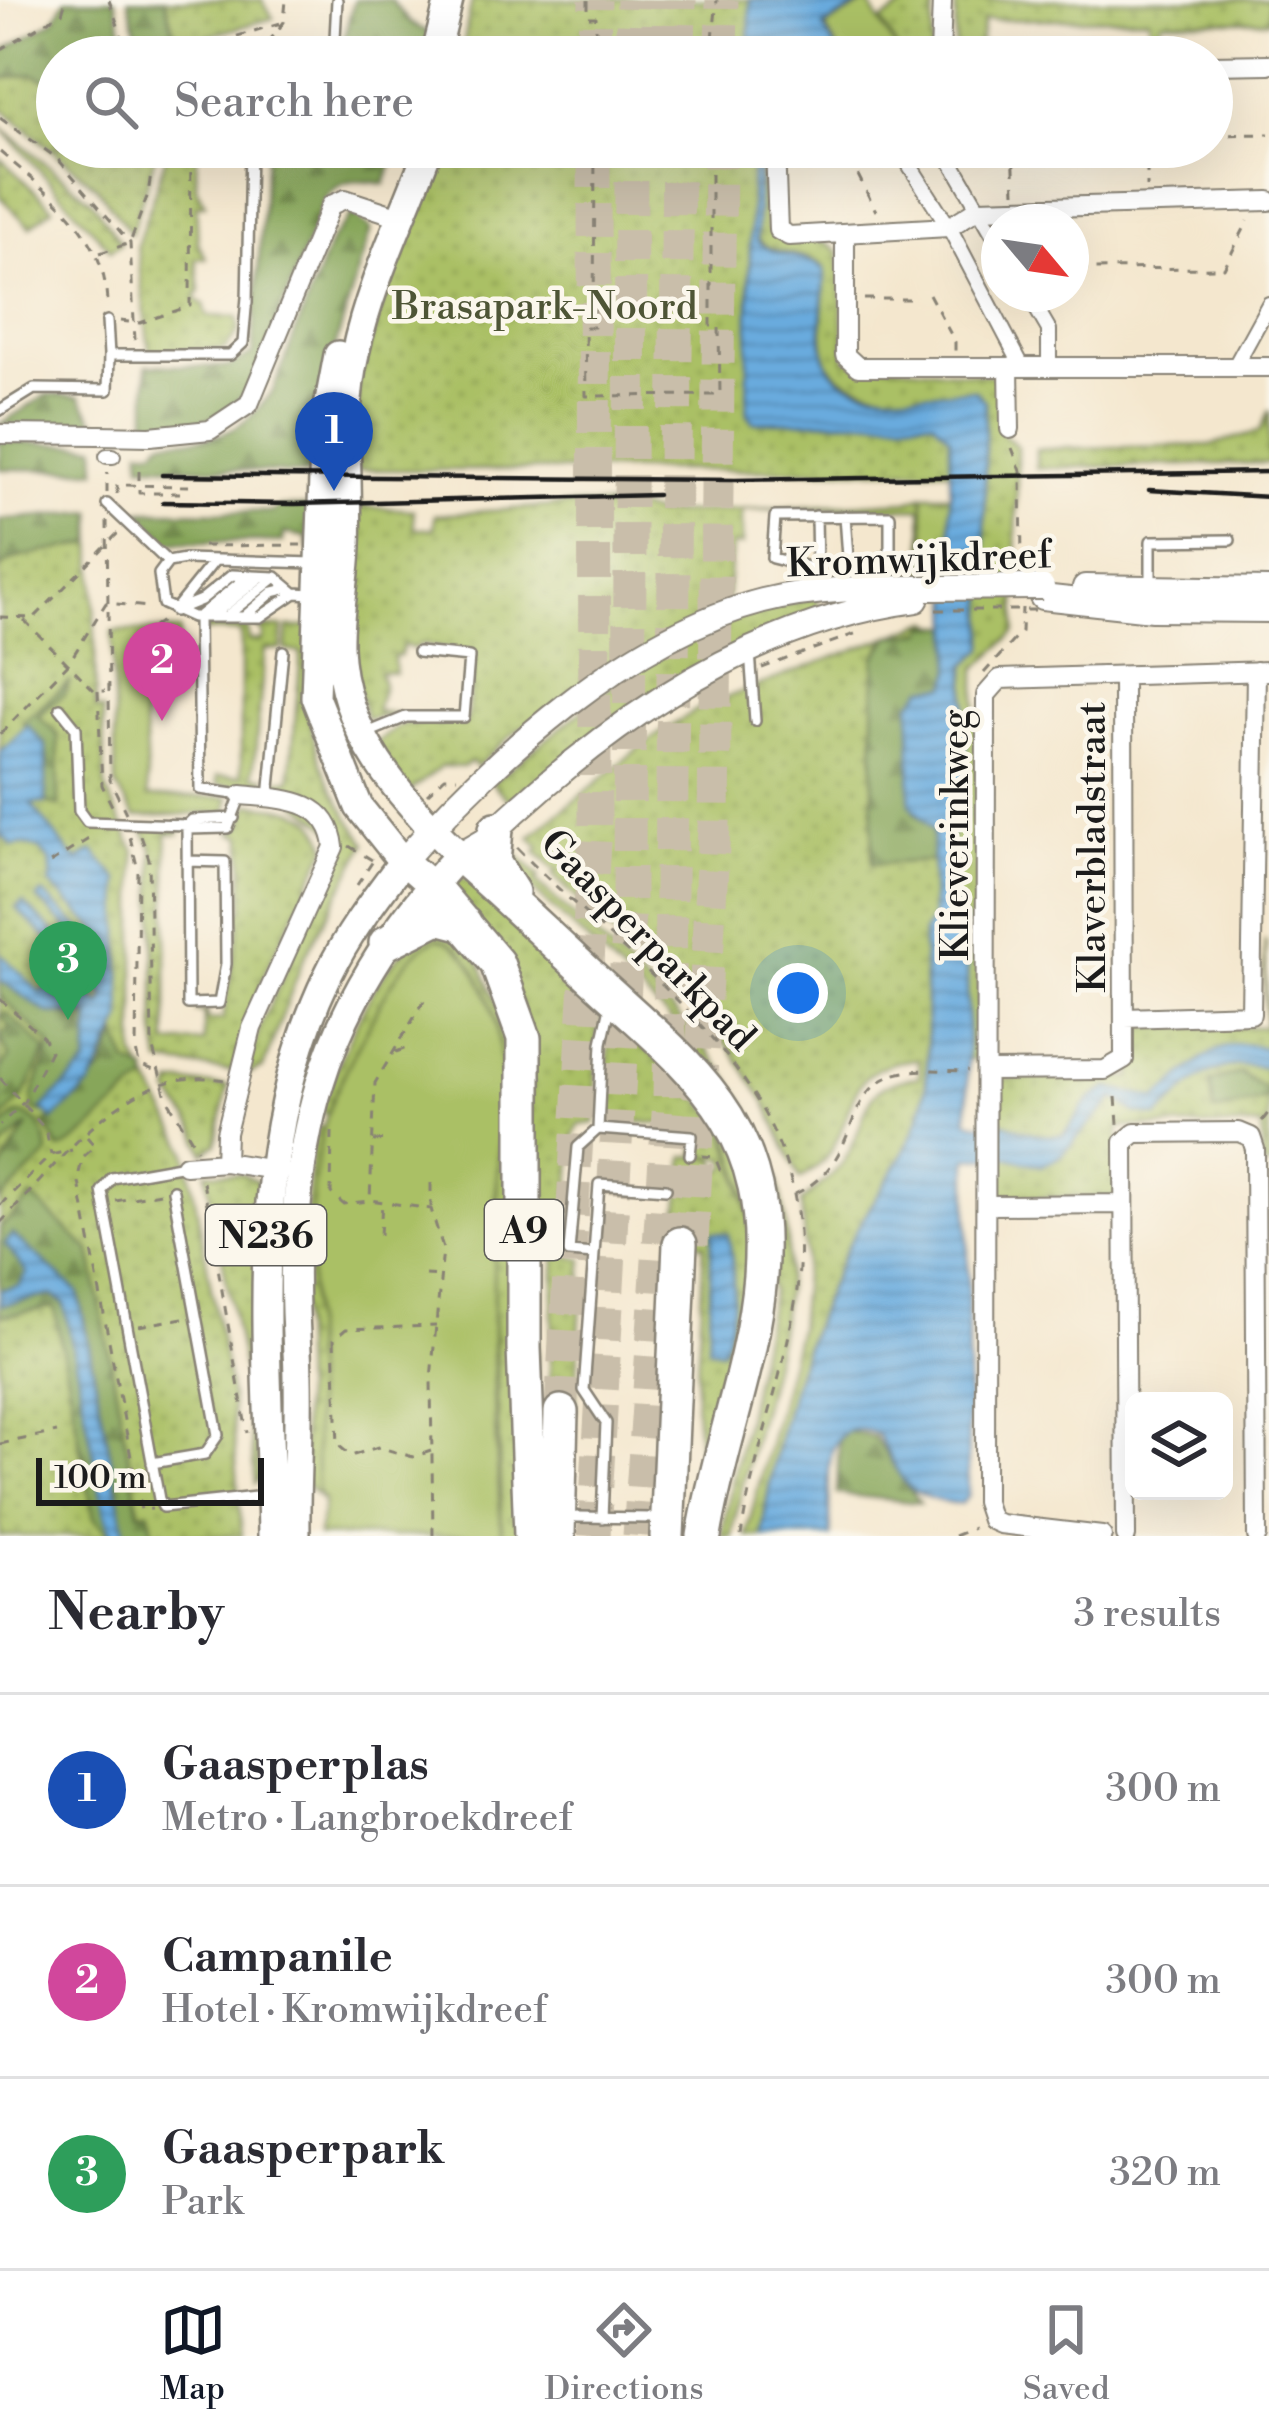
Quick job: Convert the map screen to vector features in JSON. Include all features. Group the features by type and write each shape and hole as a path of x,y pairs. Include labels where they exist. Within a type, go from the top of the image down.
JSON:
{"highway":[{"path":"506,835 493,862 512,900"},
{"path":"459,855 678,1052 712,1092 733,1129 756,1203 761,1253 757,1305 704,1536"},
{"name":"A9","path":"431,885 496,963 511,992 526,1052 524,1348 531,1536"},
{"path":"386,943 438,917 465,924"},
{"path":"666,1530 686,1244"},
{"path":"561,1412 567,1526"}],"main road":[{"path":"404,168 392,214 352,365 311,591 362,735 404,802 459,855 431,885 359,807 319,713 311,591 327,404 341,341 392,214 417,168"},
{"name":"Kromwijkdreef","path":"404,860 467,792 566,708 656,648 732,610 834,580 936,599"},
{"name":"Kromwijkdreef","path":"1151,599 1269,590"},
{"name":"Kromwijkdreef","path":"459,855 506,835 651,703 840,618 936,599 1034,597 1151,599 1269,610"},
{"name":"N236","path":"284,1172 290,1080 322,988 404,860"},
{"name":"N236","path":"296,1536 283,1496 266,1232 324,1060 386,943 431,885"},
{"name":"N236","path":"272,1536 283,1496"}],"street":[{"path":"941,36 942,0"},
{"path":"1233,64 1269,64"},
{"path":"774,168 773,215 778,230 789,236 845,237 949,227 981,209"},
{"path":"911,168 949,227 1016,368 1010,429"},
{"path":"955,168 981,214"},
{"path":"0,434 150,436 210,430 249,404 323,215 345,199 392,214"},
{"path":"1089,206 1269,201"},
{"path":"845,237 845,355 858,367 1269,367"},
{"path":"1235,366 1269,304"},
{"path":"1038,312 1049,330 1049,368"},
{"path":"979,1071 1105,1070 1124,1059 1125,1018 1251,1014 1262,932 1263,671"},
{"name":"Klieverinkweg","path":"988,1205 979,1071 985,750 991,684 1000,679 1263,671"},
{"name":"Klaverbladstraat","path":"1124,676 1125,1018"},
{"path":"225,1162 226,1133 252,1028 291,932 328,865 332,835 310,806 241,795"},
{"path":"1126,1536 1122,1204 1128,1136 1239,1132 1254,1143 1262,1172 1257,1536"},
{"path":"192,1164 225,1162 284,1172"},
{"path":"1102,1536 991,1520 985,1502 988,1205 1122,1204"}],"lane":[{"path":"335,36 337,0"},
{"path":"110,355 230,355 243,343 250,168"},
{"path":"0,410 34,389 108,390 107,321"},
{"path":"112,506 168,562 316,550"},
{"path":"816,516 840,618"},
{"path":"840,618 834,580 845,516"},
{"path":"845,516 890,516 890,554 834,580 772,558 775,517 845,516"},
{"path":"1151,599 1151,541 1230,540"},
{"path":"174,611 216,559"},
{"path":"168,562 159,574 163,604 203,617 241,617 273,592 311,591"},
{"path":"60,708 76,728 81,817 225,829 241,795 200,788 203,617 250,575"},
{"path":"203,617 270,576"},
{"path":"224,617 270,576"},
{"path":"174,611 201,600 225,578 270,576 311,591"},
{"path":"269,798 283,651"},
{"path":"362,735 406,717 464,717 469,657 418,652"},
{"path":"753,661 755,721"},
{"path":"187,827 187,861 188,1004 219,1003 226,964 225,862 187,861"},
{"path":"598,1130 602,1043 613,996"},
{"path":"594,1255 569,1252 578,1147 598,1130 692,1136 690,1155"},
{"path":"192,1164 108,1180 103,1203 164,1507 230,1496 283,1496"},
{"path":"602,1518 606,1423 584,1390 599,1184 666,1189"},
{"path":"152,1463 205,1454 218,1441 173,1190"},
{"path":"567,1526 602,1518 666,1530"}],"path":[{"path":"0,50 62,13 66,0"},
{"path":"110,0 122,36"},
{"path":"273,36 284,22 286,0"},
{"path":"588,0 588,17 596,17 596,36"},
{"path":"713,36 717,0"},
{"path":"238,36 284,22"},
{"path":"0,118 36,143"},
{"path":"1233,135 1269,134"},
{"path":"0,152 77,220 98,253 107,321 135,321 190,306 191,168"},
{"path":"66,168 130,243"},
{"path":"134,356 130,243 152,168"},
{"path":"595,168 594,327 586,327 586,396 720,395 719,326 711,326 711,168"},
{"path":"855,168 876,208 877,234"},
{"path":"1014,168 1015,204"},
{"path":"1147,168 1148,204"},
{"path":"1089,269 1224,268 1248,225 1248,202"},
{"path":"98,253 130,243"},
{"path":"929,294 956,342 954,367"},
{"path":"843,298 916,299"},
{"path":"991,684 984,670 1021,632 1034,597 1022,471 1010,429"},
{"path":"139,471 139,485"},
{"path":"0,617 34,618 118,534 112,506 117,484 189,489"},
{"path":"107,537 111,786 123,822 149,859 151,1034 160,1082 192,1135 192,1164 247,1436"},
{"path":"195,546 308,545 316,550"},
{"name":"Kromwijkdreef","path":"936,599 1034,597"},
{"path":"106,603 147,608"},
{"path":"0,734 68,664 106,603"},
{"path":"22,617 98,691 106,691"},
{"name":"Kromwijkdreef","path":"753,661 877,626"},
{"path":"98,691 102,785 137,852 136,1050 139,1064 158,1071"},
{"path":"50,863 123,822"},
{"path":"332,835 373,861"},
{"name":"Gaasperparkpad","path":"506,835 731,1057 770,1123 792,1195 798,1252 795,1302 741,1536"},
{"path":"0,999 44,1037 50,1051 24,1102 0,1125"},
{"path":"424,1001 375,1083 370,1200 431,1208"},
{"path":"394,1052 412,1046"},
{"path":"792,1195 836,1163 855,1112 872,1088 894,1074 979,1071"},
{"path":"0,1078 46,1130 51,1155"},
{"path":"0,1223 132,1094 160,1082"},
{"path":"1116,1097 1115,1119 1128,1136"},
{"path":"86,1136 95,1146 83,1157 78,1177 141,1510 164,1507"},
{"path":"369,1142 389,1140"},
{"path":"0,1205 51,1155 74,1150"},
{"path":"690,1155 717,1161"},
{"path":"431,1183 431,1208 443,1249 431,1379 433,1536"},
{"path":"103,1203 173,1190"},
{"path":"380,1235 382,1202"},
{"path":"425,1275 442,1276"},
{"path":"127,1328 196,1316"},
{"path":"432,1451 412,1457 378,1447 351,1456 338,1445 334,1340 346,1329 438,1326"},
{"path":"0,1444 57,1432"},
{"path":"954,1536 991,1520"}],"green space":[{"path":"65,0 115,0 124,36 36,36 36,75 0,79 0,53 54,20"},
{"path":"128,0 165,0 175,36 138,36"},
{"path":"165,0 262,0 273,18 209,36 175,36"},
{"path":"354,0 391,0 410,23 432,34 431,36 345,36"},
{"path":"472,0 755,0 754,36 465,36"},
{"path":"915,0 934,0 933,36 890,36 882,21"},
{"path":"956,0 1269,0 1269,21 1161,21 1159,36 1151,36 1149,18 984,20 981,36 955,36"},
{"path":"868,2 888,36 830,36 825,27"},
{"path":"36,75 36,137 0,107 0,79"},
{"path":"0,126 36,155 36,166"},
{"path":"0,158 53,208 30,227 0,197"},
{"path":"38,168 52,168 92,201 121,243 111,250"},
{"path":"74,168 151,168 131,234 97,187"},
{"path":"162,168 196,168 196,186 205,204 196,206 198,243 206,258 196,259 200,291 195,299 204,304 207,316 237,317 239,331 225,349 149,351 137,246"},
{"path":"265,168 391,168 385,184 351,182 324,199 253,384 241,398 206,420 147,425 147,365 228,367 252,354"},
{"name":"Brasapark-Noord","path":"427,168 752,168 747,413 754,422 933,420 950,437 951,470 354,470 358,379"},
{"path":"761,168 767,228 772,234 824,242 839,252 845,360 994,376 1001,388 1002,434 1017,446 1016,632 976,669 979,1058 967,1060 967,924 953,907 950,849 951,832 966,810 966,665 985,648 985,401 893,394 848,381 833,369 825,353 825,268 757,239"},
{"path":"352,214 371,229 324,384 316,475 141,464 141,449 155,449 163,440 225,433 260,407 273,391 331,240"},
{"path":"48,394 80,397 97,425 0,424"},
{"path":"1269,410 1269,463 1036,468 1036,449 1212,445 1260,431"},
{"path":"0,441 96,446 97,470 0,469"},
{"path":"923,495 926,564 936,584 924,583 922,508 742,510 742,545 732,545 726,609 519,729 476,767 471,761 463,767 442,766 409,792 375,743 402,724 467,722 474,653 403,645 400,656 394,656 395,673 379,672 383,685 376,711 400,714 366,719 351,656 354,506 413,510 414,529 434,529 435,515 548,506 609,505 657,514 908,501"},
{"path":"923,495 951,495 951,573 928,569"},
{"path":"316,506 307,549 307,537 284,533 283,542 169,542 139,511 273,512 278,507"},
{"path":"93,512 96,710 103,710 105,787 135,852 135,1056 186,1149 231,1398 242,1536 0,1536 0,520"},
{"path":"93,512 93,542 20,557 0,569 0,520"},
{"path":"816,596 821,613 757,639 514,806 492,783 620,680 710,625"},
{"path":"930,621 936,625 927,625 924,632 885,641 875,657 873,863 933,861 932,918 923,933 927,1046 922,1108 899,1162 832,1278 782,1425 762,1536 746,1536 798,1328 805,1254 801,1202 843,1161 876,1093 886,1085 919,1077 919,1059 896,1063 867,1077 852,1099 831,1151 800,1179 766,1103 730,1048 553,875 556,871 536,852 540,847 530,837 645,743 701,707"},
{"path":"204,626 248,626 249,641 263,641 263,631 255,628 283,627 281,650 265,649 253,776 265,778 260,789 217,784 217,776 241,776 241,632 205,631"},
{"path":"927,626 951,626 952,669 915,813 933,828 933,861 872,864 875,657 891,636 924,632"},
{"path":"288,627 311,627 308,690 314,741 333,789 366,843 303,960 263,1068 246,1074 260,1027 341,848 339,835 277,787 277,779 290,780 301,653 286,650"},
{"path":"112,631 179,631 179,655 173,655 172,637 140,638 148,797 229,797 227,812 135,817 116,786"},
{"path":"70,681 64,694 38,716 58,735 59,806 46,803 45,744 22,722"},
{"path":"250,804 308,817 317,824 327,848 266,970 232,1071 161,1063 156,1032 153,849 142,827 179,827 179,834 167,833 167,1044 204,1042 204,1013 195,1011 206,1011 207,1020 223,1019 240,922 237,915 243,909 243,836 232,833 242,825"},
{"path":"504,831 516,854 539,876 536,881 674,1012 715,1059 749,1110 773,1165 786,1226 785,1294 732,1536 722,1536 723,1528 772,1291 711,1069 675,1024 512,870"},
{"path":"460,877 474,882 598,1001 595,1123 579,1125 574,1136 565,1256 583,1259 575,1412 546,1411 544,1536 537,1536 529,1322 530,1038 510,977 448,897 450,884","holes":["536,1252 556,1254 548,1409 537,1408"]},
{"path":"445,922 479,961 510,1036 519,1536 502,1536 493,1282 502,1071 328,1114 319,1110 382,977 400,954"},
{"path":"438,938 459,950 476,973 493,1013 499,1049 493,1336 502,1536 318,1536 324,1500 317,1492 310,1295 313,1191 320,1145 335,1094 386,993 408,961"},
{"path":"1265,940 1269,1166 1262,1166 1262,1126 1119,1127 1117,1197 996,1198 1000,1079 1132,1077 1133,1027 1265,1027"},
{"path":"0,980 48,1013 90,1016 87,1064 42,1112 35,1111 32,1098 51,1045 0,996"},
{"path":"6,1012 46,1050 24,1096 0,1122 0,1070 9,1057 1,1037 10,1027 2,1015"},
{"path":"610,1031 627,1031 723,1122 755,1236 704,1508 695,1408 704,1244 675,1242 685,1156 715,1158 720,1171 728,1167 724,1158 695,1155 697,1127 618,1120 605,1109","holes":["712,1233 730,1310 725,1347 709,1349"]},
{"path":"118,1035 127,1063 147,1072 147,1082 59,1149 45,1124 102,1071"},
{"path":"1240,1073 1269,1092 1269,1099 1214,1112 1210,1082"},
{"path":"173,1085 228,1086 216,1144 204,1153 195,1128 170,1093"},
{"path":"18,1114 40,1127 48,1154 0,1201 0,1173 28,1125 0,1150 0,1129"},
{"path":"314,1124 324,1129 313,1227 317,1491 323,1502 303,1482 300,1278"},
{"path":"206,1172 242,1174 259,1183 259,1479 255,1483 246,1385"},
{"path":"32,1197 90,1251 139,1512 149,1511 154,1536 126,1536 79,1294 12,1234 6,1246 24,1262 27,1275 19,1286 0,1290 0,1228"},
{"path":"51,1295 66,1307 112,1536 94,1518 54,1307 0,1316 0,1305"},
{"path":"847,1431 874,1437 919,1503 837,1494 839,1438"}],"water":[{"path":"750,0 868,0 823,27 828,36 749,36"},
{"path":"752,168 758,168 757,241 825,269 822,335 834,373 868,390 975,390 985,401 985,648 966,665 966,819 955,824 948,862 951,890 967,924 968,1120 1002,1123 1040,1135 1064,1135 1089,1100 1108,1088 1157,1099 1221,1049 1252,1045 1269,1050 1269,1069 1220,1069 1195,1083 1158,1117 1136,1113 1115,1098 1059,1157 1041,1166 1008,1157 968,1158 968,1496 960,1504 926,1497 900,1475 877,1434 857,1430 843,1434 830,1461 831,1536 762,1536 782,1426 817,1316 856,1231 906,1148 925,1093 923,933 932,918 933,831 910,804 911,703 924,688 947,686 952,670 950,437 933,420 754,422 747,413"},
{"path":"28,725 46,746 46,803 31,804 71,855 78,860 93,851 119,880 122,1020 91,1085 53,1120 42,1109 87,1064 90,1016 48,1013 0,980 0,953 41,993 47,987 61,1000 68,999 70,992 56,978 63,971 101,1005 105,996 16,908 23,902 98,974 105,964 37,898 43,893 95,943 105,938 50,884 44,853 31,846 13,846 0,834 0,752"},
{"path":"712,1232 728,1234 732,1262 732,1309 721,1351 708,1348"},
{"path":"12,1234 78,1292 126,1536 112,1536 105,1513 64,1303 51,1295 0,1305 0,1290 19,1286 27,1273 5,1244"}],"tunnel":[{"path":"594,36 595,0"},
{"path":"632,36 633,0"},
{"path":"656,36 657,0"},
{"path":"679,36 680,0"},
{"path":"721,36 722,0"},
{"path":"561,1412 595,825 594,168"},
{"path":"594,1536 629,913 631,168"},
{"path":"639,1536 669,1100 678,168"},
{"path":"692,1245 714,828 720,168"}],"railway":[{"path":"162,475 734,480 1269,472"},
{"path":"1149,490 1269,497"},
{"path":"163,502 295,504 657,495"}],"place":[{"name":"Gaasperplas","path":"334,491"},
{"name":"Campanile","path":"162,721"},
{"name":"Gaasperpark","path":"68,1020"}]}
